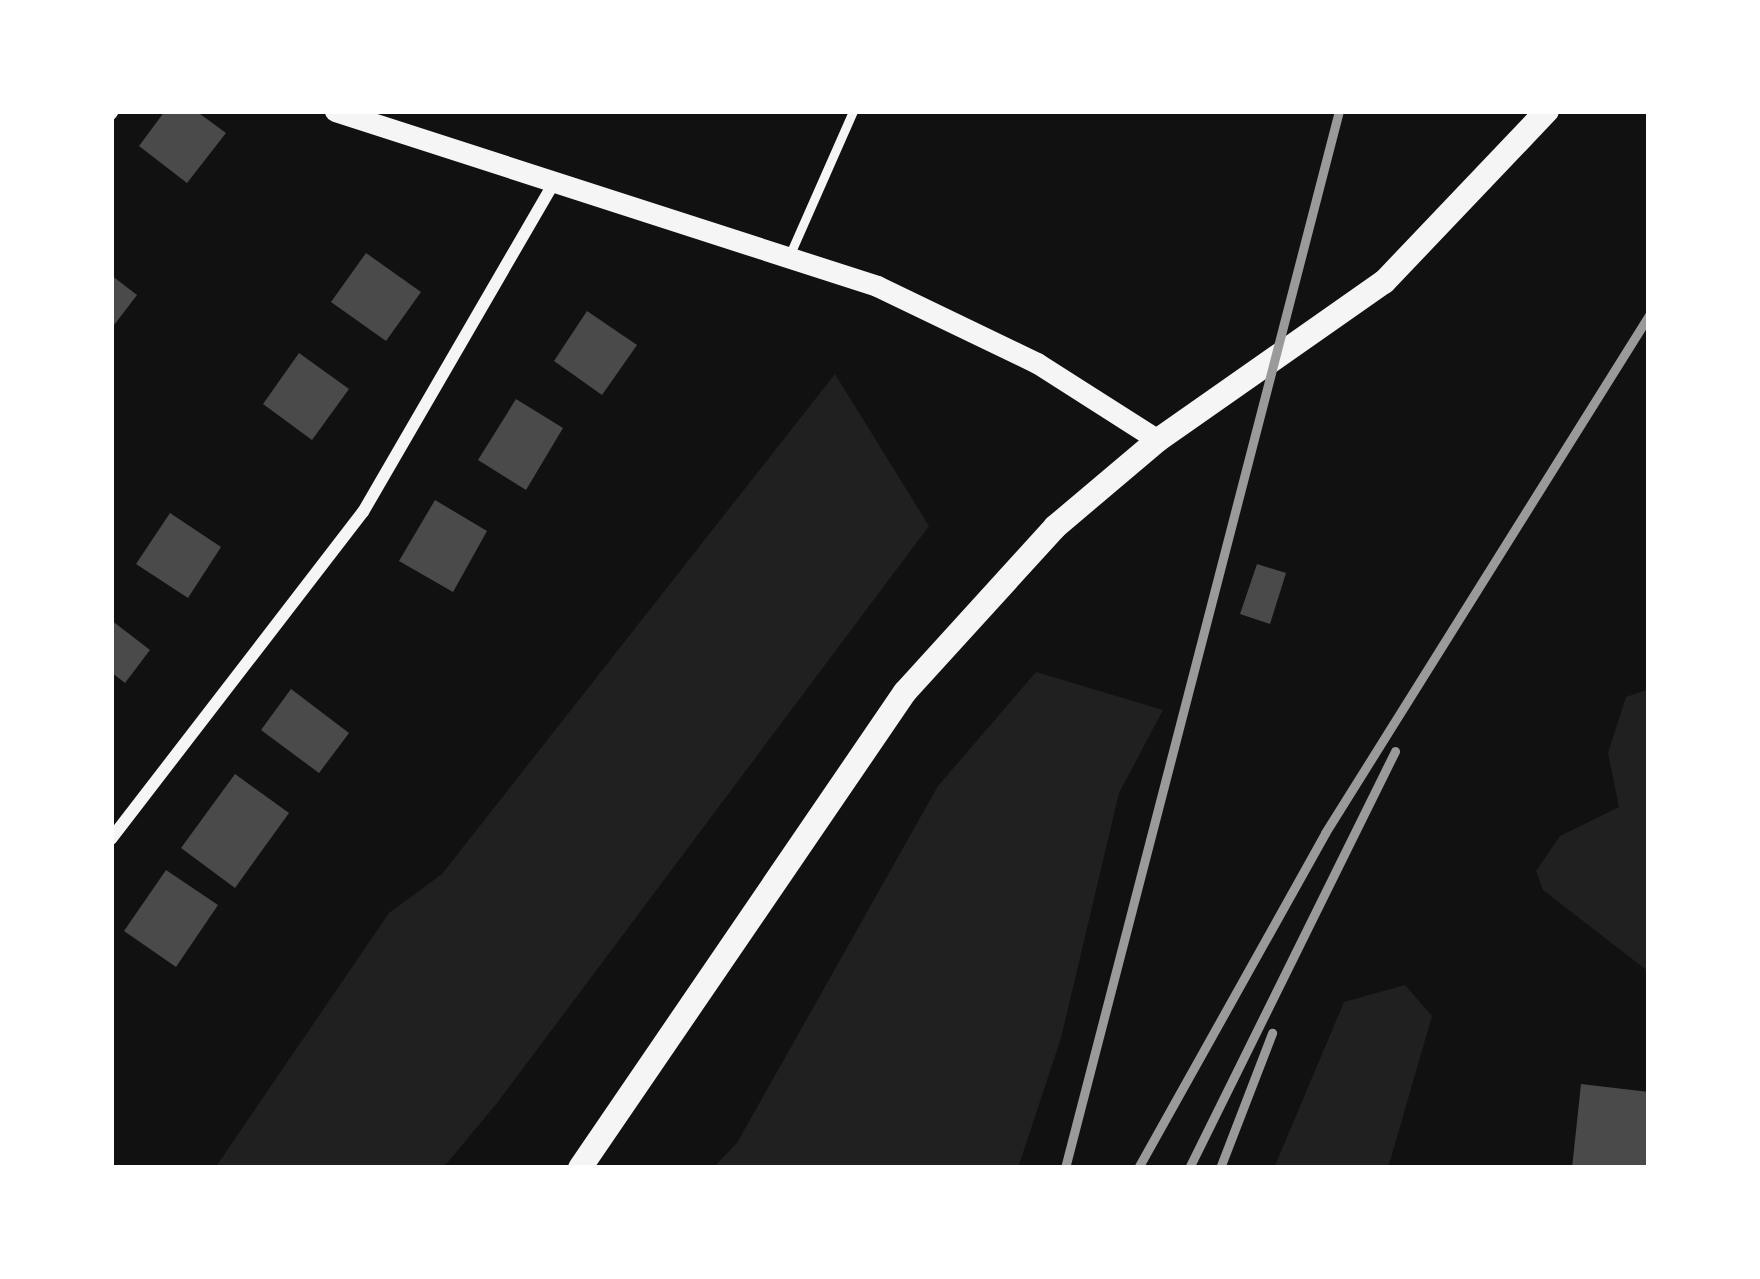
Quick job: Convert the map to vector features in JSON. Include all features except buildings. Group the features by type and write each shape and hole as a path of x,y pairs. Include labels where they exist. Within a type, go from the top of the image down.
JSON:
{"main road":[{"path":"580,1168 905,692 1055,527 1158,440 1384,282 1547,111"}],"street":[{"path":"335,111 877,286 1037,363 1158,440"},
{"path":"111,839 363,512 555,181"}],"lane":[{"path":"789,257 853,111"}],"shaded area":[{"path":"835,374 929,526 497,1103 443,1168 215,1168 389,913 442,874"},
{"path":"1036,672 1163,710 1119,793 1061,1038 1018,1168 713,1168 737,1143 938,786"},
{"path":"1649,689 1649,972 1543,890 1536,871 1560,836 1619,807 1608,753 1626,697"},
{"path":"1405,985 1432,1016 1388,1168 1274,1168 1344,1002"}],"railway":[{"path":"1065,1168 1339,111"},
{"path":"1138,1168 1325,833 1649,315"},
{"path":"1189,1168 1395,751"},
{"path":"1220,1168 1272,1033"}]}
